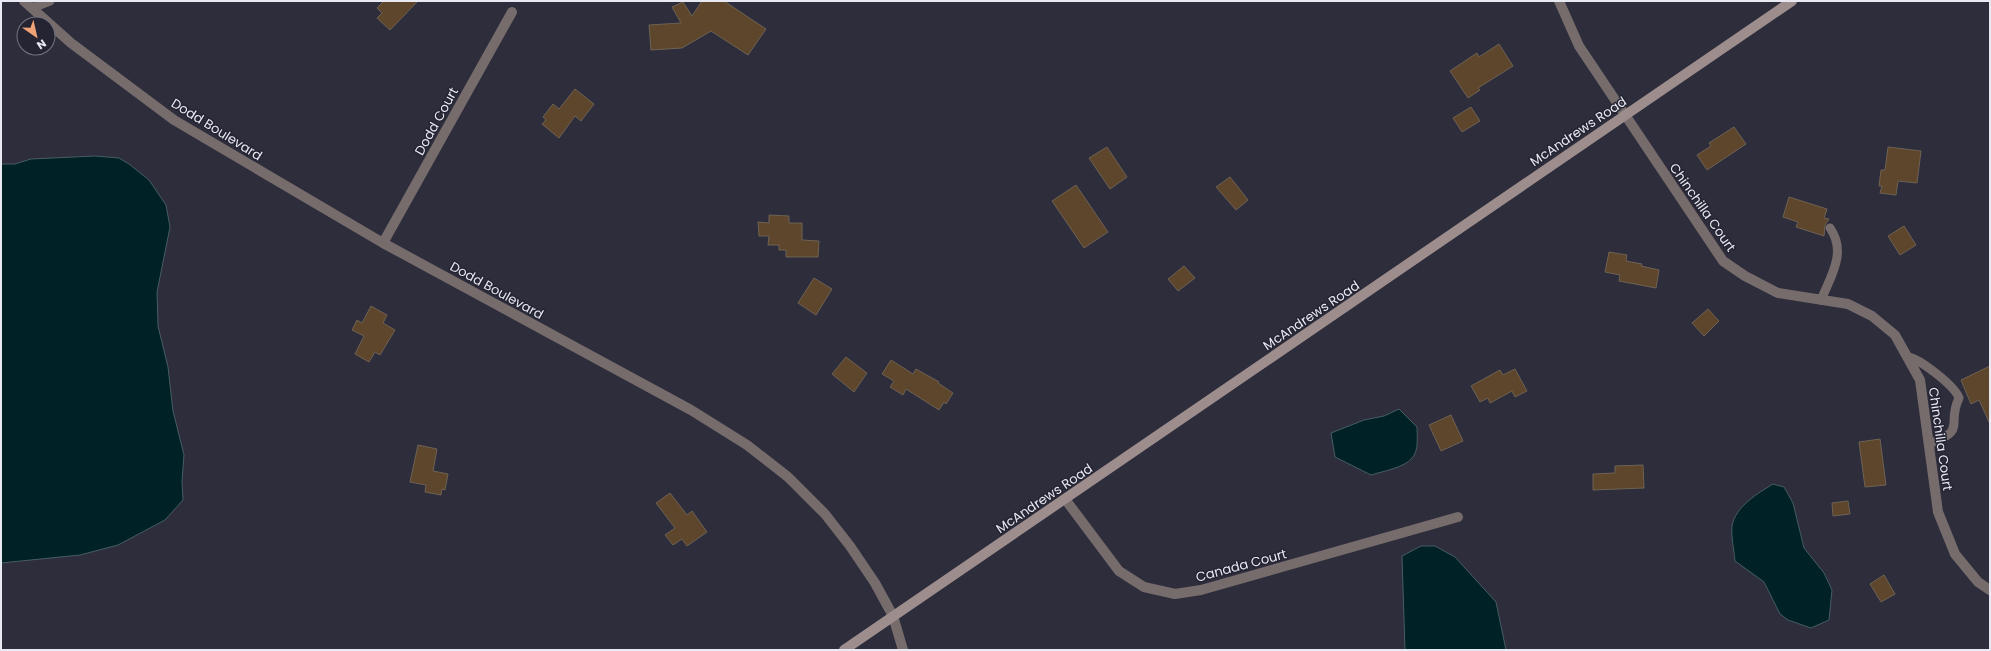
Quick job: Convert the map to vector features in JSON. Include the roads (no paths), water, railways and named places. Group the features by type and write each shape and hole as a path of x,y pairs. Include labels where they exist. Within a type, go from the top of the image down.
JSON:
{"main road":[{"name":"McAndrews Road","path":"844,650 1792,1"}],"street":[{"name":"Dodd Boulevard","path":"24,1 71,43 174,120 383,243 684,407 748,445 788,477 825,514 850,546 893,616 904,650"},
{"name":"Chinchilla Court","path":"1559,1 1579,46 1626,114 1673,188 1723,260 1745,276 1778,293 1848,304 1872,316 1896,335 1920,380 1938,512 1955,554 1978,582 1990,590"},
{"name":"Dodd Court","path":"383,243 512,12"},
{"name":"Canada Court","path":"1065,499 1118,571 1144,587 1175,594 1201,590 1458,517"}],"lane":[{"path":"32,8 50,1"},
{"path":"1821,300 1832,272 1839,248 1835,236 1830,228"},
{"path":"1908,357 1914,358 1940,378 1957,393 1960,398 1955,407 1955,424 1952,433 1942,440 1929,444"}]}
